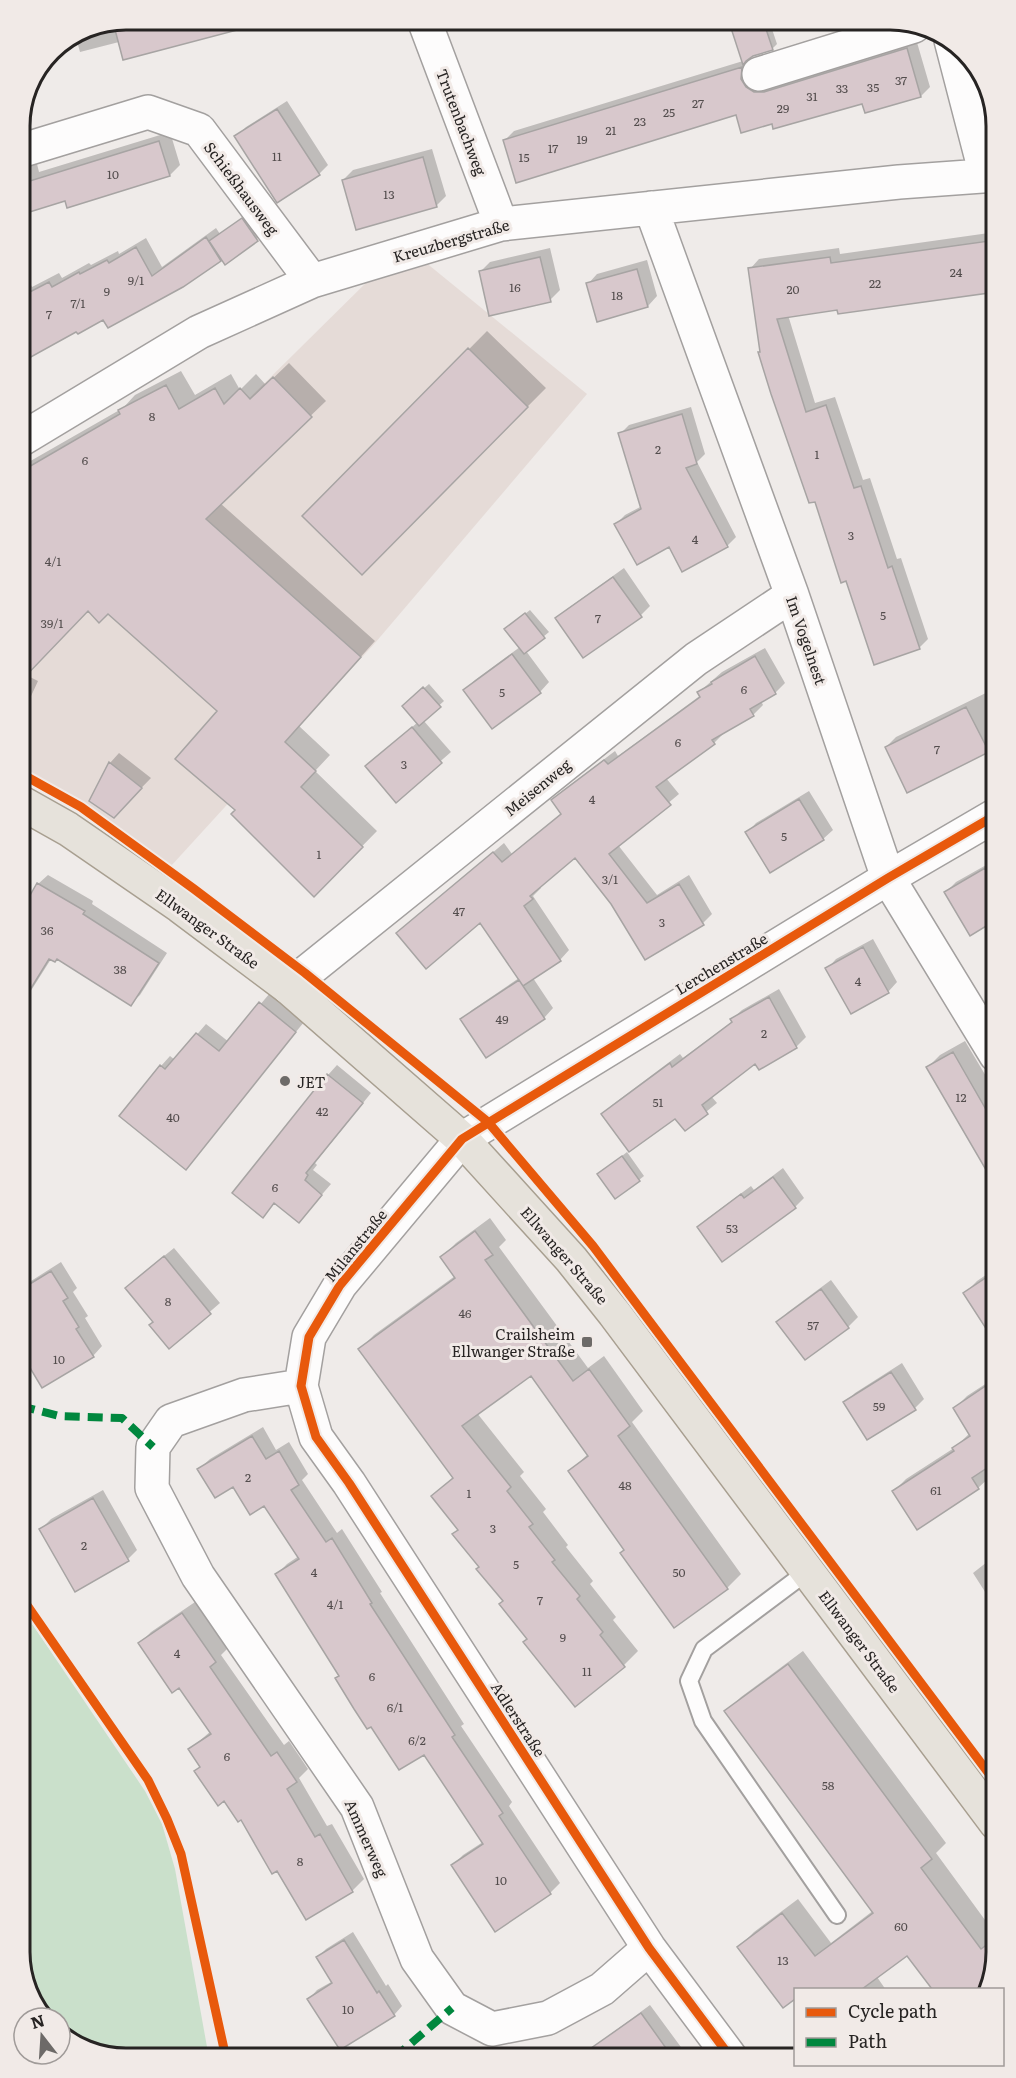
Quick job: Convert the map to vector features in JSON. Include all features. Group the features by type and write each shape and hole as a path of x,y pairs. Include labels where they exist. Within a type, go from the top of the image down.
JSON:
{"main road":[{"name":"Ellwanger Straße","path":"30,808 68,829 171,900 288,987 462,1138 571,1259 614,1312 986,1810"}],"street":[{"name":"Trutenbachweg","path":"428,30 501,224"},
{"path":"759,74 900,30"},
{"path":"956,56 986,158"},
{"name":"Schießhausweg","path":"30,148 148,112 199,130 312,282"},
{"name":"Kreuzbergstraße","path":"30,434 200,332 312,282 501,224 899,182 986,175"},
{"name":"Im Vogelnest","path":"651,207 792,595 888,878 986,1039"},
{"name":"Meisenweg","path":"288,987 696,659 792,595"},
{"name":"Lerchenstraße","path":"462,1138 888,878 986,821"},
{"name":"Milanstraße","path":"301,1386 309,1337 340,1285 462,1138"},
{"name":"Ammerweg","path":"301,1386 244,1395 171,1421 153,1447 152,1488 193,1566 357,1807 417,1959 452,2008 492,2029 548,2018 602,1989 649,1948"},
{"name":"Adlerstraße","path":"301,1386 316,1437 349,1483 649,1948 724,2048"}],"lane":[{"path":"808,1571 704,1649 689,1681 703,1721 837,1915"}],"shaded area":[{"path":"419,257 587,394 375,643 171,866 30,776 30,615 381,268"}],"green space":[{"path":"30,1621 145,1791 162,1824 175,1869 207,2048 119,2048 95,2043 72,2031 72,2006 47,2006 37,1989 32,1971 30,1952"}],"building":[{"path":"237,30 123,60 115,31"},
{"path":"732,30 766,30 773,50 753,56 743,65"},
{"path":"907,48 921,97 865,113 862,104 773,129 772,124 741,133 736,115 516,183 503,140 742,67 741,79 746,87 754,92 764,92"},
{"path":"277,109 320,175 277,203 234,136"},
{"path":"159,141 170,176 67,208 65,201 30,212 30,181"},
{"path":"423,157 437,207 356,230 342,180"},
{"path":"242,218 258,241 225,265 209,241"},
{"path":"206,237 221,261 183,287 108,328 103,320 30,357 30,292 49,282 52,287 107,260 109,263 136,247 152,276"},
{"path":"986,241 986,293 838,314 837,310 777,319 806,412 826,405 854,488 861,486 888,568 892,566 920,649 874,665 846,581 841,583 815,502 809,503 771,394 758,352 760,352 748,268 830,257 831,263"},
{"path":"540,257 551,302 489,316 479,271"},
{"path":"637,269 648,307 597,322 586,283"},
{"path":"468,348 528,407 362,575 302,516"},
{"path":"273,377 312,417 206,519 361,657 285,742 316,771 301,787 363,847 314,897 231,814 235,810 175,759 217,711 108,614 99,623 88,611 30,672 30,466 120,414 118,410 166,385 179,409 215,388 224,404 240,388 250,399"},
{"path":"682,414 697,464 686,468 728,547 682,572 669,547 637,565 614,524 641,509 618,433"},
{"path":"613,577 642,617 583,658 555,618"},
{"path":"525,613 545,638 524,654 504,629"},
{"path":"512,654 541,693 492,729 463,690"},
{"path":"755,656 776,694 750,709 754,716 712,740 715,744 656,787 671,805 609,854 647,903 679,884 704,925 645,960 611,904 575,858 530,896 533,899 524,906 561,961 523,986 480,923 426,969 396,933 493,852 502,862 561,814 551,800 604,760 608,764 700,697 697,692 712,684 711,682"},
{"path":"423,687 441,707 419,726 402,706"},
{"path":"966,707 986,746 986,754 907,793 885,747"},
{"path":"412,727 442,763 396,803 365,766"},
{"path":"109,762 142,788 114,818 89,801"},
{"path":"799,799 824,840 770,873 745,832"},
{"path":"985,868 986,926 970,936 944,892"},
{"path":"37,883 85,911 83,914 159,963 131,1006 57,959 55,962 49,959 30,990 30,895"},
{"path":"863,947 889,993 851,1014 825,968"},
{"path":"519,980 545,1019 486,1058 460,1019"},
{"path":"769,997 797,1048 759,1070 755,1064 702,1105 708,1114 685,1131 675,1119 629,1152 601,1114 670,1063 672,1067 732,1022 730,1019"},
{"path":"259,1002 296,1032 186,1170 119,1116 160,1065 165,1069 196,1033 219,1051"},
{"path":"953,1052 986,1110 986,1170 926,1067"},
{"path":"327,1074 363,1103 306,1173 308,1175 305,1180 322,1195 299,1223 274,1203 263,1218 232,1193"},
{"path":"622,1156 640,1181 615,1199 597,1174"},
{"path":"773,1177 796,1208 722,1262 697,1227 741,1194 744,1198"},
{"path":"475,1231 493,1255 485,1260 573,1381 589,1369 630,1426 618,1436 728,1589 674,1628 620,1553 624,1550 568,1471 588,1456 531,1376 462,1426 511,1487 507,1491 533,1524 529,1527 555,1560 552,1562 580,1596 577,1599 603,1632 600,1635 625,1667 575,1707 523,1642 527,1639 499,1604 503,1601 476,1569 479,1567 452,1534 458,1530 431,1496 453,1478 358,1349 455,1278 440,1257"},
{"path":"164,1256 211,1314 169,1349 149,1325 153,1322 125,1288"},
{"path":"51,1271 68,1298 63,1301 79,1327 76,1329 94,1357 42,1388 30,1368 30,1284"},
{"path":"986,1278 986,1329 963,1293"},
{"path":"821,1289 849,1328 805,1360 776,1322"},
{"path":"891,1372 916,1410 867,1440 843,1402"},
{"path":"986,1386 986,1469 972,1478 979,1489 917,1530 892,1491 954,1451 952,1448 970,1436 953,1408"},
{"path":"252,1436 266,1459 279,1451 299,1485 291,1490 326,1542 332,1538 372,1603 370,1604 455,1735 452,1737 503,1813 499,1816 551,1894 495,1932 451,1865 483,1844 424,1755 399,1770 371,1727 367,1729 354,1709 335,1678 339,1676 275,1574 299,1559 264,1506 250,1515 233,1487 215,1498 197,1469"},
{"path":"93,1498 129,1561 75,1592 39,1529"},
{"path":"182,1613 216,1662 210,1667 271,1756 277,1752 297,1782 287,1789 315,1837 320,1834 353,1892 306,1920 277,1871 272,1874 241,1820 238,1822 224,1801 218,1806 194,1771 200,1767 188,1749 211,1734 179,1688 172,1693 138,1643"},
{"path":"788,1664 932,1859 921,1868 981,1949 986,1945 983,1977 979,1988 931,1988 907,1956 863,1988 794,1988 794,2000 783,2008 737,1947 782,1913 815,1956 873,1913 724,1711"},
{"path":"344,1940 377,1993 379,1991 395,2016 343,2048 339,2048 307,1999 332,1983 316,1957"},
{"path":"641,2013 666,2048 591,2048"}],"marked path":[{"path":"30,1409 59,1416 122,1418 153,1447"},
{"path":"406,2048 452,2008"}],"cycle path":[{"path":"30,779 81,807 194,889 305,973 488,1122 593,1246 986,1770"},
{"path":"724,2048 649,1948 349,1483 316,1437 301,1386 309,1337 340,1285 462,1139 888,878 986,821"},
{"path":"30,1609 148,1780 167,1819 181,1854 224,2048"}],"place":[{"name":"JET","path":"285,1081"},
{"name":"Crailsheim Ellwanger Straße","path":"587,1342"}]}
